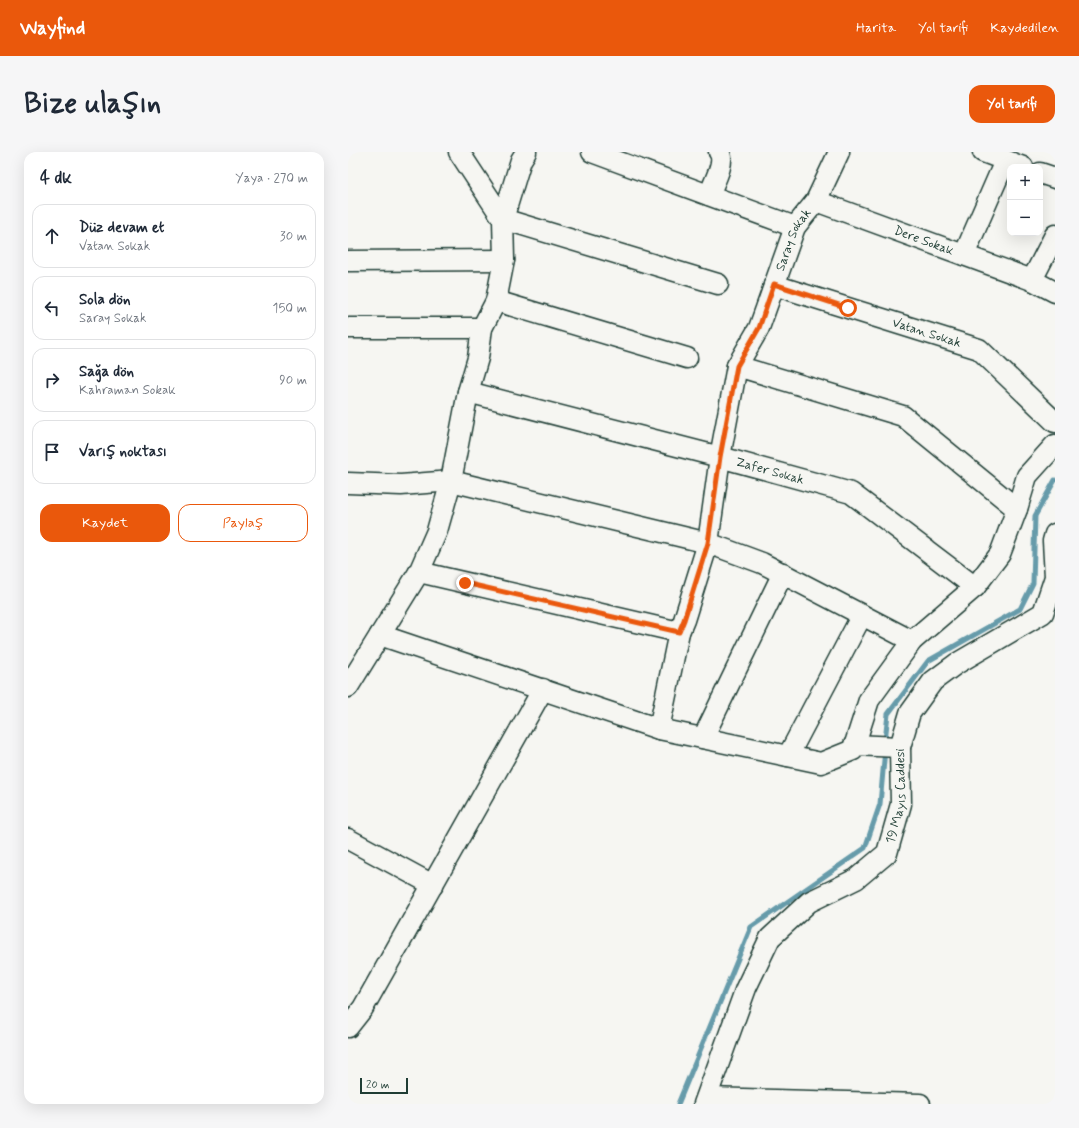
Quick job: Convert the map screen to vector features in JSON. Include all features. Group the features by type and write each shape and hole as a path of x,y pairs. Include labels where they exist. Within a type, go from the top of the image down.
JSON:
{"street":[{"path":"459,152 503,219 718,284"},
{"path":"348,687 419,572 437,531 451,481 468,392 478,358 482,328 496,301 504,260 503,219 521,160 526,152"},
{"path":"592,152 795,227"},
{"path":"709,195 722,164 722,155 719,152"},
{"name":"Saray Sokak","path":"659,729 679,632 708,543 720,457 737,366 759,328 795,227 816,201 839,152"},
{"path":"983,152 1014,164"},
{"path":"1043,174 1055,178"},
{"path":"964,255 1007,177"},
{"name":"Dere Sokak","path":"816,201 1032,280 1055,292"},
{"path":"1032,280 1055,235"},
{"path":"348,261 504,260"},
{"name":"Vatan Sokak","path":"774,284 979,349 1055,422"},
{"path":"496,301 687,358"},
{"path":"348,328 482,328"},
{"path":"737,366 903,416 1017,509"},
{"name":"Zafer Sokak","path":"468,392 720,457 851,493 975,587"},
{"path":"380,635 659,729 821,763 853,750 870,700 912,641 975,587 1000,554 1017,509 1027,476 1055,446"},
{"path":"348,483 401,485 451,481 708,543 762,563 912,641"},
{"name":"19 Mayıs Caddesi","path":"706,1101 746,988 770,938 809,902 856,879 887,852 901,804 900,747 910,713 933,681 956,664 1043,613 1055,577 1055,534"},
{"path":"419,572 679,632"},
{"path":"703,738 783,574"},
{"path":"788,756 862,615"},
{"path":"348,1027 363,1008 543,689"},
{"path":"854,745 900,747"},
{"path":"348,839 433,885"},
{"path":"706,1101 920,1104"}],"waterway":[{"path":"885,741 888,714 928,661 1020,609 1033,583 1035,516 1055,480"},
{"path":"678,1104 751,927 865,848 880,804 885,749"}],"route":[{"path":"465,583 679,632 708,543 720,457 737,366 759,328 774,284 848,308"}]}
